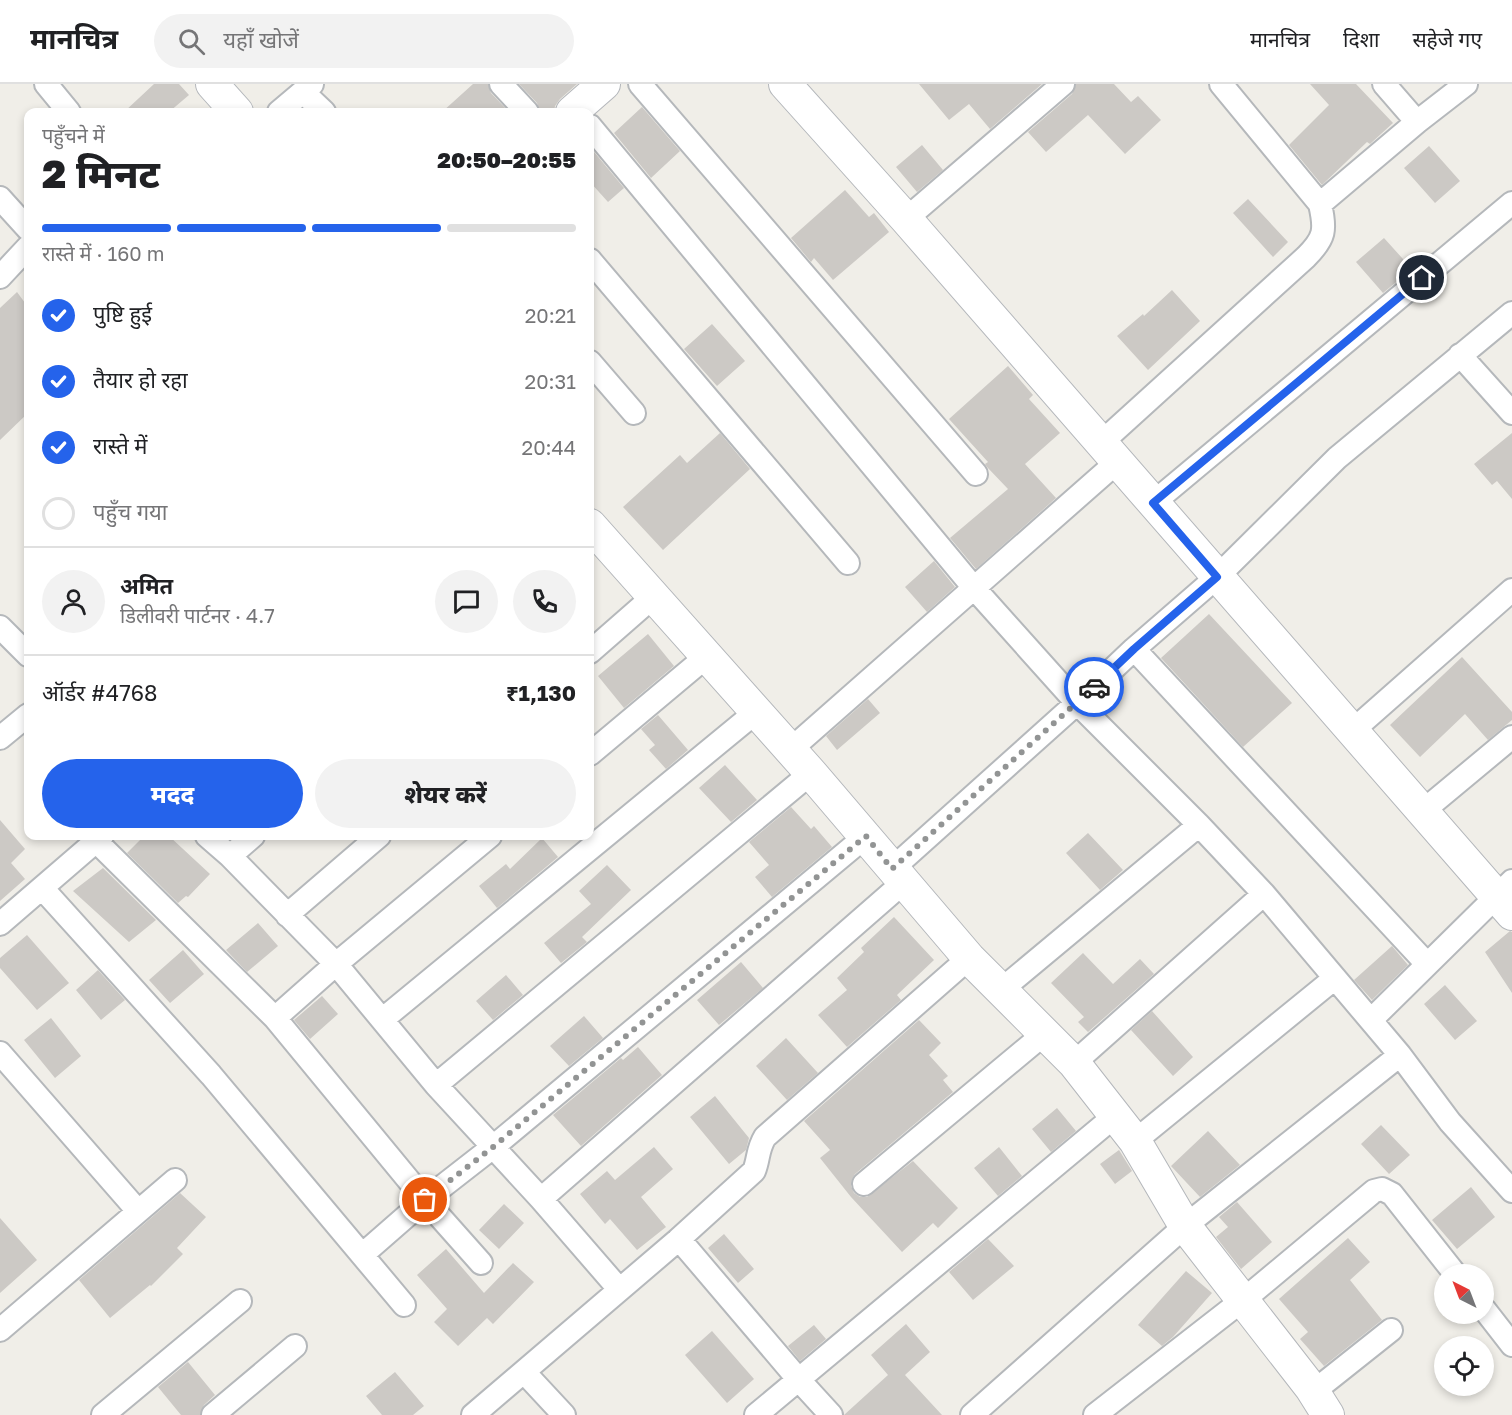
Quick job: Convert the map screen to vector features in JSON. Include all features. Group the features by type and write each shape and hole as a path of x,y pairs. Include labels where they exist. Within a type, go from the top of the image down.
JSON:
{"street":[{"path":"46,84 66,108"},
{"path":"212,84 233,108"},
{"path":"501,84 523,108"},
{"path":"584,108 603,84"},
{"path":"640,84 976,474"},
{"path":"785,84 906,219 1351,732 1423,811 1507,897 1427,964 1371,1020"},
{"path":"906,219 1063,84"},
{"path":"790,750 974,588 1313,250 1322,237 1325,225 1320,204 1221,84"},
{"path":"1384,84 1417,122"},
{"path":"1320,204 1466,84"},
{"path":"284,108 308,88 321,108"},
{"path":"594,133 974,588 1077,703 1199,825 1264,894 1400,1055 1450,1122 1512,1191"},
{"path":"0,198 24,225"},
{"path":"1153,503 1512,203"},
{"path":"0,277 24,251"},
{"path":"594,265 848,563"},
{"path":"541,1200 898,875 1134,649 1217,577 1337,458 1512,313"},
{"path":"1460,356 1512,413"},
{"path":"594,367 634,413"},
{"path":"594,533 654,596 811,773 969,958 1074,1063 1135,1141 1185,1226 1321,1403 1391,1330"},
{"path":"1351,732 1512,590"},
{"path":"594,648 654,596"},
{"path":"0,627 24,650"},
{"path":"1134,649 1427,964"},
{"path":"594,751 707,656"},
{"path":"382,1019 756,712"},
{"path":"0,738 24,718"},
{"path":"1423,811 1512,737"},
{"path":"436,1085 811,773"},
{"path":"1000,990 1199,825"},
{"path":"363,1255 425,1200 493,1147 866,836"},
{"path":"0,924 97,840"},
{"path":"101,840 275,1018 425,1200 481,1263"},
{"path":"212,840 336,964 436,1085 620,1289"},
{"path":"230,856 249,840"},
{"path":"287,915 374,840"},
{"path":"275,1018 485,840"},
{"path":"42,888 211,1076 404,1305"},
{"path":"1074,1063 1264,894"},
{"path":"473,1415 679,1239 754,1171 758,1148 765,1137 969,958"},
{"path":"1135,1141 1335,978"},
{"path":"864,1184 1044,1034"},
{"path":"1,1055 138,1211"},
{"path":"972,1415 1185,1226 1400,1055"},
{"path":"756,1415 1116,1115"},
{"path":"0,1330 175,1180"},
{"path":"1095,1415 1242,1300 1374,1191 1382,1189 1392,1194 1447,1264"},
{"path":"679,1239 831,1415"},
{"path":"103,1415 240,1301"},
{"path":"1494,1322 1512,1345"},
{"path":"213,1415 296,1346"},
{"path":"524,1372 564,1415"}],"building":[{"path":"154,84 179,84 189,95 174,108 128,108"},
{"path":"473,84 488,84 491,93 505,108 446,108"},
{"path":"519,84 577,84 560,99 555,108 539,108 537,103"},
{"path":"919,84 1042,84 990,129 969,104 949,120"},
{"path":"1076,84 1114,84 1131,102 1138,96 1161,120 1125,154 1088,115 1046,152 1028,132 1072,94"},
{"path":"1310,84 1356,84 1393,123 1370,144 1367,142 1322,185 1289,145 1329,105"},
{"path":"642,107 680,151 651,178 614,133"},
{"path":"922,145 943,170 917,192 896,167"},
{"path":"1429,146 1460,181 1435,203 1404,168"},
{"path":"594,152 624,188 608,202 594,186"},
{"path":"845,190 869,217 874,213 889,232 833,280 814,258 811,262 791,238"},
{"path":"1248,199 1288,242 1273,257 1233,213"},
{"path":"1384,238 1412,269 1383,293 1356,262"},
{"path":"1172,290 1200,321 1148,370 1117,336 1143,314 1144,316"},
{"path":"17,292 24,302 24,417 0,440 0,308"},
{"path":"712,324 745,361 717,386 684,349"},
{"path":"1008,366 1033,395 1029,399 1060,433 1025,464 1056,498 976,569 950,538 1008,489 987,467 985,464 988,462 949,419"},
{"path":"720,433 750,469 663,550 623,507 680,455 687,463"},
{"path":"1512,433 1512,499 1497,481 1492,485 1474,464"},
{"path":"934,561 955,587 927,612 905,587"},
{"path":"1209,614 1292,703 1243,747 1161,658"},
{"path":"648,634 674,666 624,708 598,676"},
{"path":"1462,657 1512,712 1512,720 1488,740 1465,714 1420,757 1390,725"},
{"path":"868,699 880,713 837,750 826,736"},
{"path":"658,715 688,750 666,769 649,750 655,745 641,729"},
{"path":"725,765 757,800 731,822 699,788"},
{"path":"791,807 811,829 814,826 832,847 772,897 755,877 769,865 749,842"},
{"path":"0,820 25,849 11,863 25,879 0,901"},
{"path":"1088,833 1123,870 1100,890 1066,853"},
{"path":"140,840 173,840 210,874 188,897 186,896 178,903 127,853"},
{"path":"540,840 544,840 558,857 497,908 479,886 506,864 510,869"},
{"path":"607,865 631,890 582,937 587,942 561,963 544,943 591,904 579,891"},
{"path":"103,868 156,920 129,942 73,891"},
{"path":"894,917 934,960 897,995 901,1000 847,1047 818,1015 847,990 837,978 864,952 861,948"},
{"path":"258,923 278,946 247,972 226,950"},
{"path":"1510,931 1512,932 1512,993 1485,952"},
{"path":"27,935 69,983 37,1010 0,968 0,958"},
{"path":"1392,946 1408,965 1372,1000 1354,980"},
{"path":"183,950 204,974 170,1003 149,980"},
{"path":"1083,953 1113,984 1140,959 1154,974 1088,1032 1078,1022 1084,1017 1051,983"},
{"path":"741,962 763,988 719,1025 697,1000"},
{"path":"98,970 125,1000 101,1020 76,990"},
{"path":"506,975 523,995 493,1020 476,1001"},
{"path":"1445,985 1477,1021 1455,1040 1424,1004"},
{"path":"322,996 338,1014 310,1039 294,1020"},
{"path":"1152,1011 1193,1057 1173,1076 1131,1030"},
{"path":"584,1016 603,1038 569,1066 550,1046"},
{"path":"51,1018 81,1056 55,1078 24,1040"},
{"path":"919,1020 941,1043 929,1055 948,1076 943,1080 953,1092 855,1174 851,1186 854,1193 860,1197 867,1197 913,1161 958,1208 938,1228 933,1223 902,1252 851,1197 820,1158 830,1150 804,1121"},
{"path":"786,1038 818,1073 787,1100 756,1066"},
{"path":"638,1047 662,1075 581,1146 553,1115 621,1058 623,1060"},
{"path":"715,1096 749,1138 746,1150 729,1164 690,1117"},
{"path":"1057,1108 1076,1131 1051,1152 1032,1129"},
{"path":"1381,1125 1410,1155 1389,1174 1361,1144"},
{"path":"1208,1131 1240,1165 1200,1197 1171,1166"},
{"path":"654,1147 673,1169 641,1197 666,1227 637,1250 610,1219 605,1224 580,1194 607,1171 615,1180"},
{"path":"999,1147 1022,1176 998,1196 974,1168"},
{"path":"1119,1150 1132,1171 1115,1184 1100,1164"},
{"path":"1471,1187 1495,1217 1457,1249 1432,1220"},
{"path":"180,1193 206,1217 177,1248 183,1254 151,1286 110,1318 79,1280"},
{"path":"1237,1202 1272,1242 1241,1269 1216,1237 1228,1227 1219,1217"},
{"path":"504,1204 524,1223 499,1249 479,1230"},
{"path":"0,1218 37,1260 0,1293"},
{"path":"724,1234 754,1269 738,1283 708,1248"},
{"path":"1348,1238 1370,1262 1350,1280 1382,1320 1324,1366 1300,1339 1308,1332 1279,1299"},
{"path":"988,1239 1014,1266 973,1300 949,1272"},
{"path":"446,1249 484,1293 513,1263 534,1282 493,1324 487,1318 458,1346 434,1322 447,1309 417,1275"},
{"path":"1186,1271 1212,1293 1173,1337 1162,1346 1138,1325"},
{"path":"906,1324 930,1352 905,1375 942,1415 844,1415 888,1375 871,1355"},
{"path":"814,1325 826,1339 800,1361 788,1346"},
{"path":"712,1331 754,1379 727,1403 685,1355"},
{"path":"188,1362 215,1395 204,1405 200,1415 181,1415 158,1387"},
{"path":"395,1372 424,1406 413,1415 382,1415 366,1396"}],"way so far":[{"path":"425,1200 493,1147 866,836 892,869 1094,687"}],"route":[{"path":"1094,687 1217,577 1153,503 1422,278"}]}
